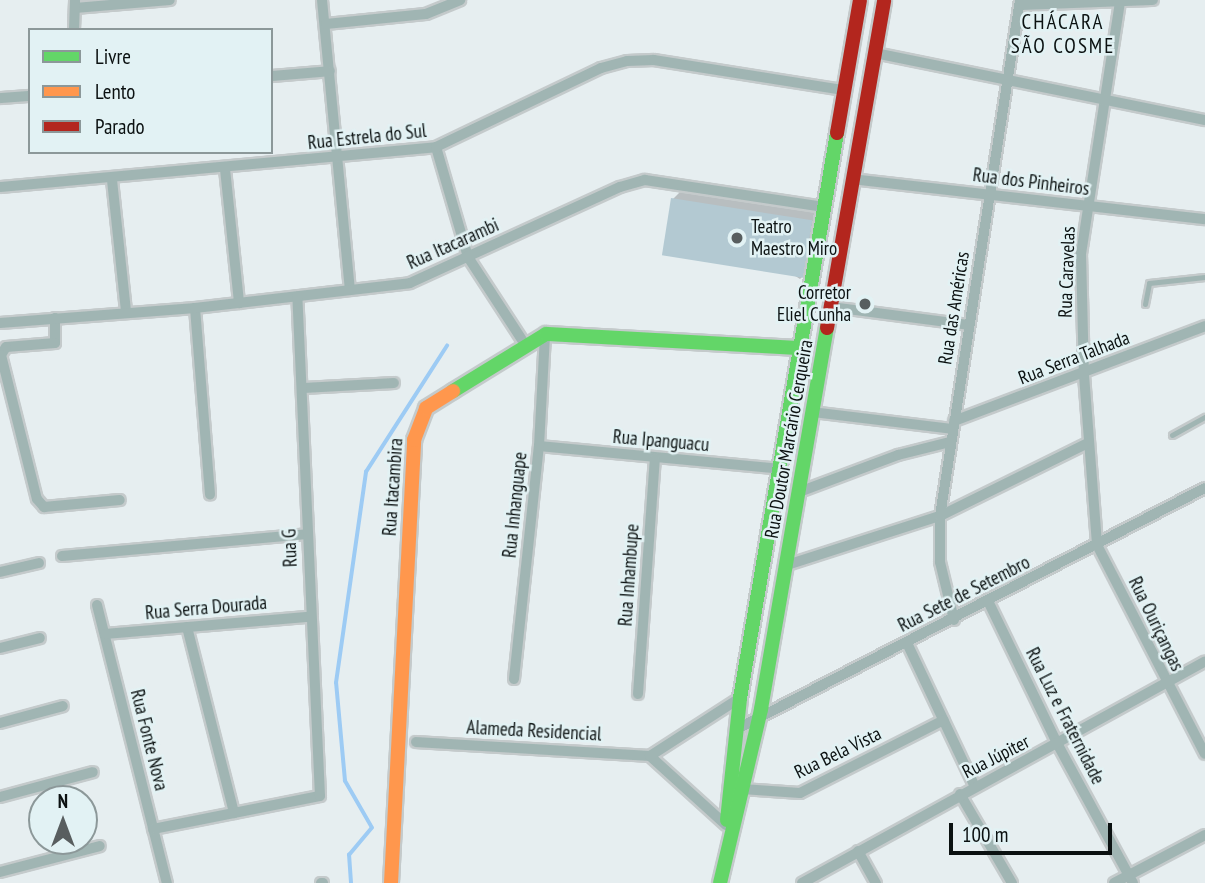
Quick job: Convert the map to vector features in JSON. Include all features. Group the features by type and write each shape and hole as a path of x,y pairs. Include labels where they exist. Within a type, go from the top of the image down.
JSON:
{"street":[{"path":"74,28 75,4 170,0"},
{"path":"322,0 340,158 350,289"},
{"path":"326,24 426,14 460,0"},
{"name":"Rua Doutor Marcário Cerqueira","path":"712,883 726,825 740,698 860,0"},
{"name":"Rua Doutor Marcário Cerqueira","path":"720,883 758,722 884,0"},
{"path":"1020,3 1153,0"},
{"name":"Rua Caravelas","path":"1097,545 1084,375 1082,254 1120,2"},
{"name":"Rua das Américas","path":"954,620 940,562 940,516 1020,3"},
{"path":"875,53 1205,120"},
{"name":"Rua Estrela do Sul","path":"0,187 112,180 436,147 601,68 627,61 654,60 844,90"},
{"path":"273,76 330,71"},
{"path":"0,98 28,96"},
{"path":"436,147 468,257 526,346"},
{"path":"225,169 239,303"},
{"name":"Rua dos Pinheiros","path":"852,179 1205,219"},
{"path":"112,180 126,311"},
{"name":"Rua Itacarambi","path":"0,323 126,311 195,308 421,281 620,187 645,180 824,207"},
{"path":"810,288 820,298 834,292"},
{"name":"Rua G","path":"234,813 319,797 309,617 304,388 297,297"},
{"path":"832,307 968,325"},
{"path":"195,308 210,494"},
{"path":"55,318 55,343 6,347 1,355 37,499 44,507 120,500"},
{"path":"805,319 828,326"},
{"name":"Rua Serra Talhada","path":"954,425 1205,326"},
{"path":"545,334 800,348"},
{"name":"Rua Itacambira","path":"391,883 400,655 418,420 435,399 545,334"},
{"name":"Rua Inhanguape","path":"514,679 539,446 545,334"},
{"path":"304,388 394,383"},
{"path":"812,412 954,425"},
{"path":"799,492 898,455 950,442"},
{"path":"787,565 940,516 1088,443"},
{"name":"Rua Ipanguacu","path":"539,446 781,469"},
{"name":"Rua Inhambupe","path":"638,694 655,459"},
{"name":"Rua Sete de Setembro","path":"737,729 758,722 1205,488"},
{"path":"62,556 307,534"},
{"name":"Rua Ouriçangas","path":"1097,545 1205,754"},
{"path":"0,572 39,563"},
{"name":"Rua Luz e Fraternidade","path":"988,601 1058,745 1131,879"},
{"name":"Rua Fonte Nova","path":"97,605 167,883"},
{"name":"Rua Serra Dourada","path":"105,634 309,617"},
{"path":"153,828 234,813 187,627"},
{"path":"0,648 40,638"},
{"path":"907,643 975,787"},
{"name":"Rua Júpiter","path":"802,883 960,794 1058,745 1205,661"},
{"path":"726,825 650,756 740,698"},
{"path":"0,723 63,706"},
{"name":"Rua Bela Vista","path":"742,789 800,793 944,720"},
{"name":"Alameda Residencial","path":"416,742 650,756"},
{"path":"0,797 93,772"},
{"path":"960,794 1012,883"},
{"path":"1114,883 1131,879 1205,835"},
{"path":"0,872 100,846"},
{"path":"858,851 876,883"}],"lane":[{"path":"1145,304 1149,283 1205,277"},
{"path":"1172,435 1205,417"}],"building":[{"name":"Teatro Maestro Miro","path":"671,198 812,220 803,278 662,255"}],"waterway":[{"path":"351,883 349,855 372,828 345,781 336,683 366,472 447,346"}],"traffic: fast":[{"path":"727,820 740,698 837,133"},
{"path":"720,883 761,709 827,328"},
{"path":"453,391 546,334 800,348"}],"traffic: slow":[{"path":"391,883 414,440 426,408 453,391"}],"traffic: jam":[{"path":"837,133 860,0"},
{"path":"827,328 884,0"}],"place":[{"name":"Teatro Maestro Miro","path":"737,238"},
{"name":"Corretor Eliel Cunha","path":"865,304"}],"district":[{"name":"CHÁCARA SÃO COSME","path":"1063,34"}]}
